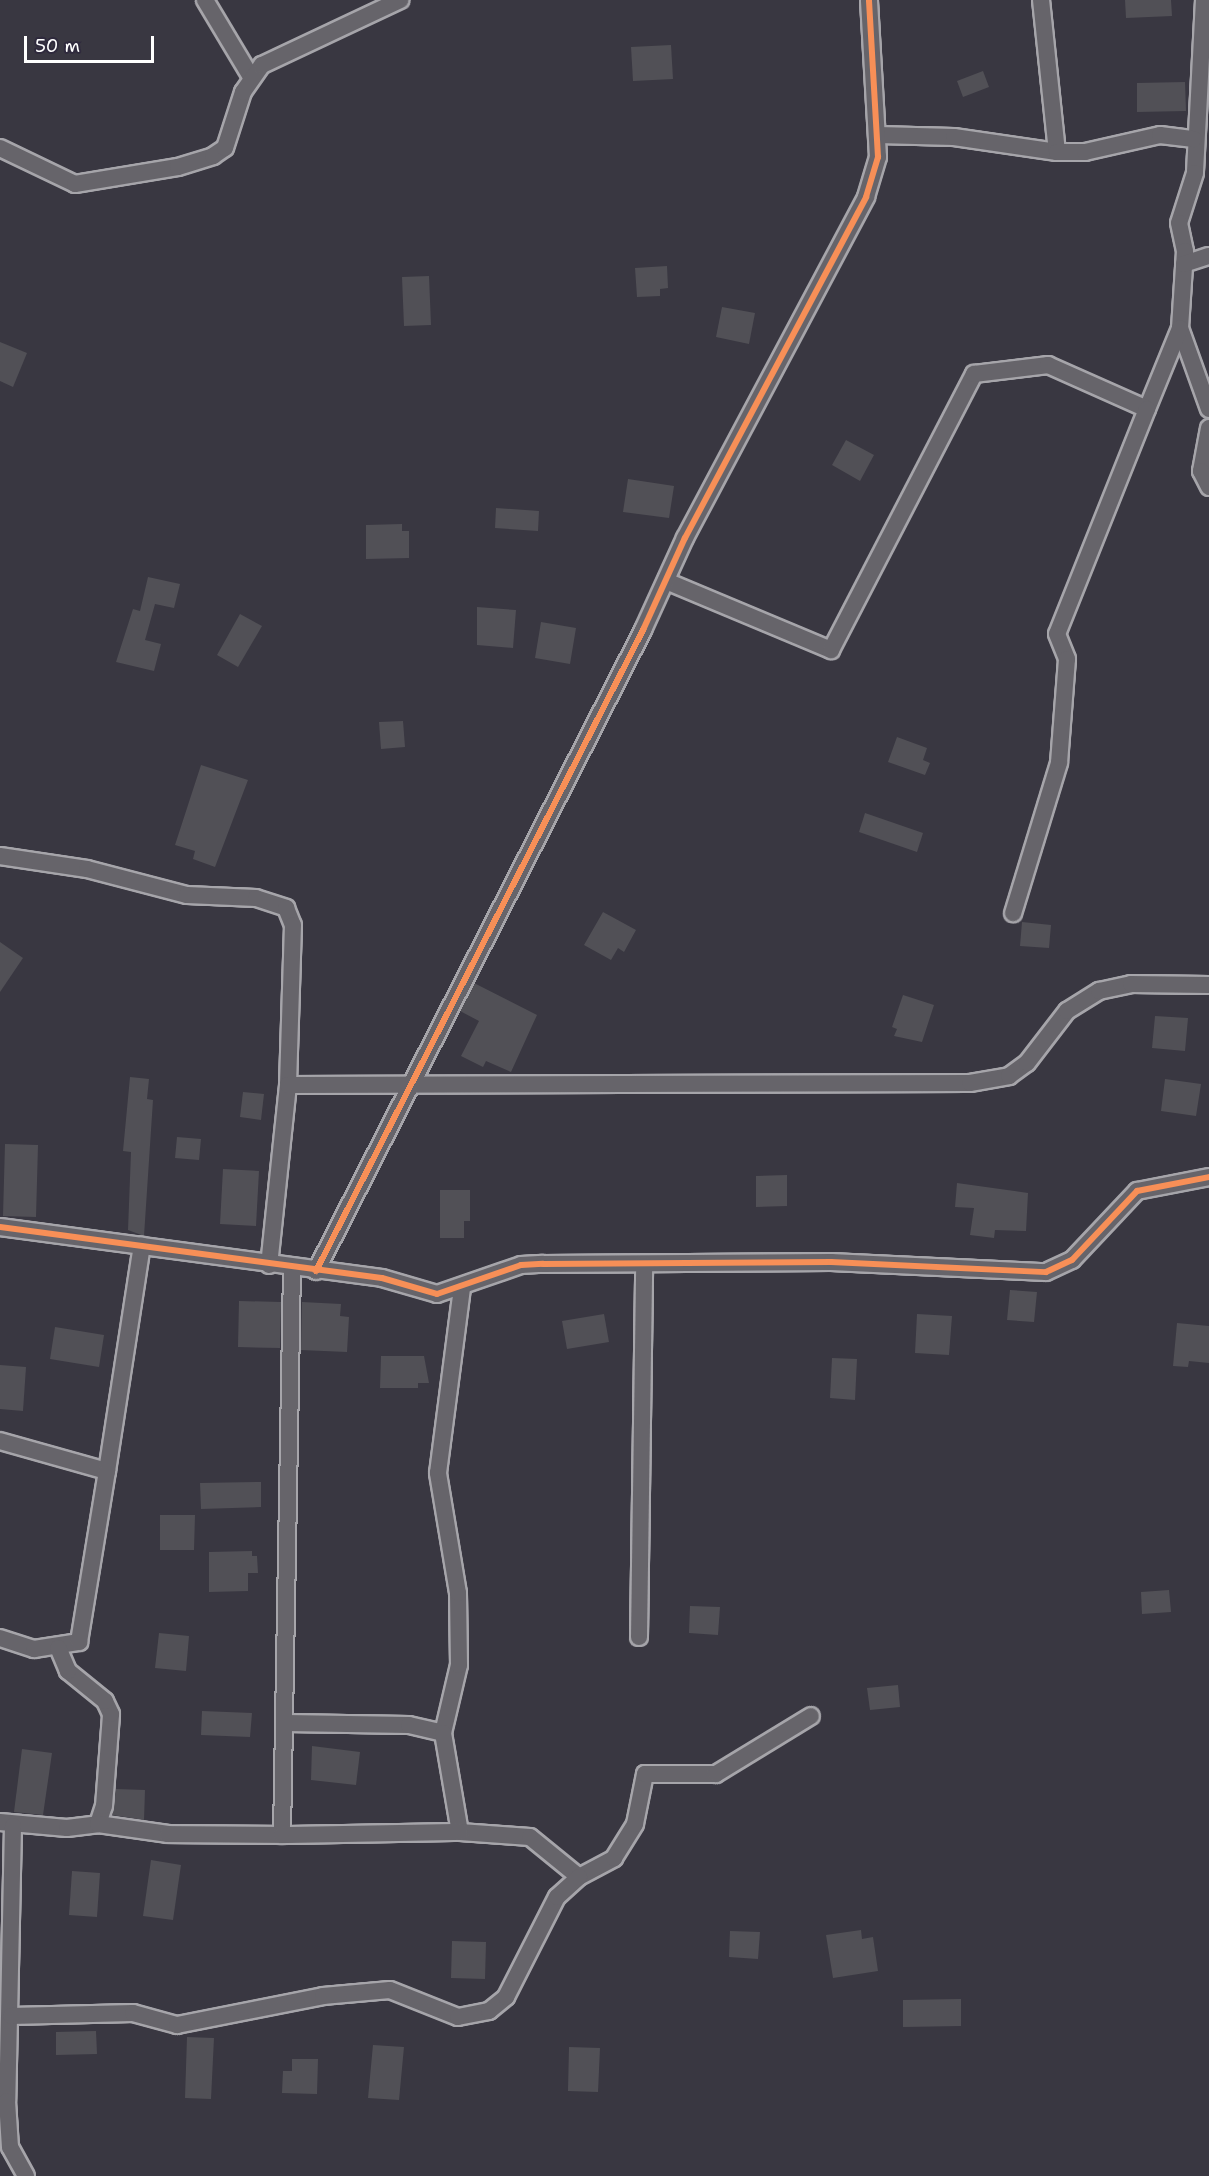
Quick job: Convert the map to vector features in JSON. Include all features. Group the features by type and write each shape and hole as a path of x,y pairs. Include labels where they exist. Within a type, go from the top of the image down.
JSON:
{"street":[{"path":"205,0 251,77"},
{"path":"0,148 75,184 178,167 225,148 251,77 294,48 400,0"},
{"path":"316,1271 666,580 866,198 878,157 869,0"},
{"path":"1041,0 1057,152"},
{"path":"1013,913 1059,763 1067,659 1057,634 1180,328 1184,264 1179,223 1195,173 1194,139 1205,44 1204,0"},
{"path":"878,135 954,137 1057,152 1085,152 1160,135 1194,139"},
{"path":"1184,264 1209,256"},
{"path":"1180,328 1209,409"},
{"path":"666,580 831,650 975,374 1048,364 1147,409"},
{"path":"1209,428 1201,471 1209,486"},
{"path":"0,856 87,869 187,895 256,898 286,908 293,926 288,1085 269,1266"},
{"path":"288,1085 970,1083 1009,1076 1027,1063 1067,1011 1099,991 1131,984 1209,985"},
{"path":"0,1227 269,1266 382,1278 437,1294 462,1289 521,1265 831,1262 1046,1272 1085,1249 1137,1191 1209,1177"},
{"path":"0,1638 34,1649 58,1648 79,1642 142,1246"},
{"path":"639,1636 644,1264"},
{"path":"282,1835 286,1723 292,1269"},
{"path":"460,1832 443,1733 459,1665 458,1593 438,1473 462,1289"},
{"path":"0,1441 107,1471"},
{"path":"58,1648 68,1671 105,1701 111,1714 104,1806 98,1824"},
{"path":"11,2016 133,2013 177,2025 322,1996 390,1990 458,2017 489,2011 506,1996 558,1897 579,1877 614,1858 635,1824 645,1774 716,1773 811,1716"},
{"path":"286,1723 409,1725 443,1733"},
{"path":"22,2174 10,2147 11,2016 7,1824 98,1824 168,1834 460,1832 530,1837 579,1877"}],"building":[{"path":"1125,0 1171,0 1172,16 1126,18"},
{"path":"671,45 673,79 633,81 631,47"},
{"path":"983,71 989,87 963,97 957,81"},
{"path":"1185,82 1186,111 1137,112 1137,83"},
{"path":"667,266 668,288 660,289 660,296 637,297 635,268"},
{"path":"429,276 431,325 404,326 402,277"},
{"path":"722,307 755,313 749,344 716,337"},
{"path":"0,342 27,353 13,387 0,381"},
{"path":"846,440 874,455 860,481 832,465"},
{"path":"628,479 674,486 669,518 623,512"},
{"path":"496,508 539,511 538,531 495,528"},
{"path":"402,524 402,531 409,531 409,558 366,559 366,525"},
{"path":"148,577 180,584 174,608 155,604 145,640 161,644 154,671 116,662 133,609 140,611"},
{"path":"477,607 516,610 513,648 477,645"},
{"path":"240,614 262,626 238,667 217,655"},
{"path":"541,622 576,628 570,664 535,658"},
{"path":"403,721 405,747 381,749 379,722"},
{"path":"897,737 927,748 923,760 930,763 925,775 888,762"},
{"path":"201,765 248,780 215,867 193,859 195,851 175,845"},
{"path":"865,813 923,833 917,852 859,832"},
{"path":"603,912 636,930 624,952 618,948 611,960 584,945"},
{"path":"1022,922 1051,925 1049,948 1020,946"},
{"path":"0,942 23,958 0,992"},
{"path":"474,983 537,1015 511,1072 486,1061 483,1067 461,1056 479,1021 460,1011"},
{"path":"903,995 934,1005 922,1042 894,1036 897,1029 892,1027"},
{"path":"1155,1016 1188,1018 1185,1051 1152,1048"},
{"path":"130,1077 149,1079 147,1099 153,1100 144,1236 128,1230 131,1152 123,1151"},
{"path":"1165,1079 1201,1084 1196,1116 1161,1111"},
{"path":"243,1092 264,1094 261,1120 240,1117"},
{"path":"177,1137 201,1139 199,1160 175,1158"},
{"path":"5,1144 38,1145 36,1217 3,1216"},
{"path":"223,1169 259,1171 256,1226 220,1224"},
{"path":"787,1175 787,1206 756,1207 756,1176"},
{"path":"957,1183 1028,1193 1026,1231 995,1230 994,1238 970,1235 974,1208 955,1207"},
{"path":"440,1190 470,1190 470,1221 464,1221 464,1238 440,1238"},
{"path":"1010,1290 1037,1292 1034,1322 1007,1320"},
{"path":"239,1301 281,1302 280,1348 238,1347"},
{"path":"302,1302 341,1304 340,1316 349,1317 347,1352 301,1350"},
{"path":"604,1314 609,1342 567,1349 562,1321"},
{"path":"917,1314 952,1316 949,1355 915,1353"},
{"path":"1177,1323 1209,1326 1209,1363 1189,1361 1188,1367 1173,1366"},
{"path":"55,1327 104,1335 99,1367 50,1359"},
{"path":"381,1356 424,1356 429,1383 418,1383 418,1388 380,1388"},
{"path":"832,1358 857,1359 855,1400 830,1398"},
{"path":"0,1365 26,1367 23,1411 0,1409"},
{"path":"261,1482 261,1507 201,1509 200,1483"},
{"path":"160,1515 195,1515 194,1550 160,1550"},
{"path":"252,1551 252,1556 257,1556 258,1573 248,1573 248,1591 209,1592 209,1552"},
{"path":"1169,1590 1171,1612 1142,1614 1141,1592"},
{"path":"690,1606 720,1607 718,1635 689,1633"},
{"path":"159,1633 189,1636 186,1671 155,1668"},
{"path":"898,1685 900,1707 870,1710 867,1688"},
{"path":"202,1711 252,1713 250,1737 201,1735"},
{"path":"312,1746 360,1752 356,1785 311,1780"},
{"path":"22,1749 52,1753 43,1815 14,1812"},
{"path":"116,1789 145,1790 144,1820 112,1815"},
{"path":"151,1860 181,1865 173,1920 143,1916"},
{"path":"72,1871 100,1873 97,1917 69,1915"},
{"path":"861,1930 862,1939 873,1937 878,1971 833,1978 826,1935"},
{"path":"730,1931 760,1932 758,1959 729,1957"},
{"path":"452,1941 486,1942 485,1979 451,1978"},
{"path":"961,1999 961,2026 903,2027 903,2000"},
{"path":"96,2031 97,2054 56,2055 56,2032"},
{"path":"187,2037 214,2038 211,2099 185,2098"},
{"path":"373,2045 404,2047 399,2100 368,2098"},
{"path":"569,2047 600,2048 598,2092 568,2091"},
{"path":"292,2059 318,2059 317,2094 282,2093 283,2071 292,2071"}],"cycle path":[{"path":"316,1271 643,630 685,538 866,197 878,157 869,0"},
{"path":"0,1227 382,1278 437,1294 521,1265 543,1264 831,1262 1046,1272 1072,1260 1137,1191 1209,1177"}]}
